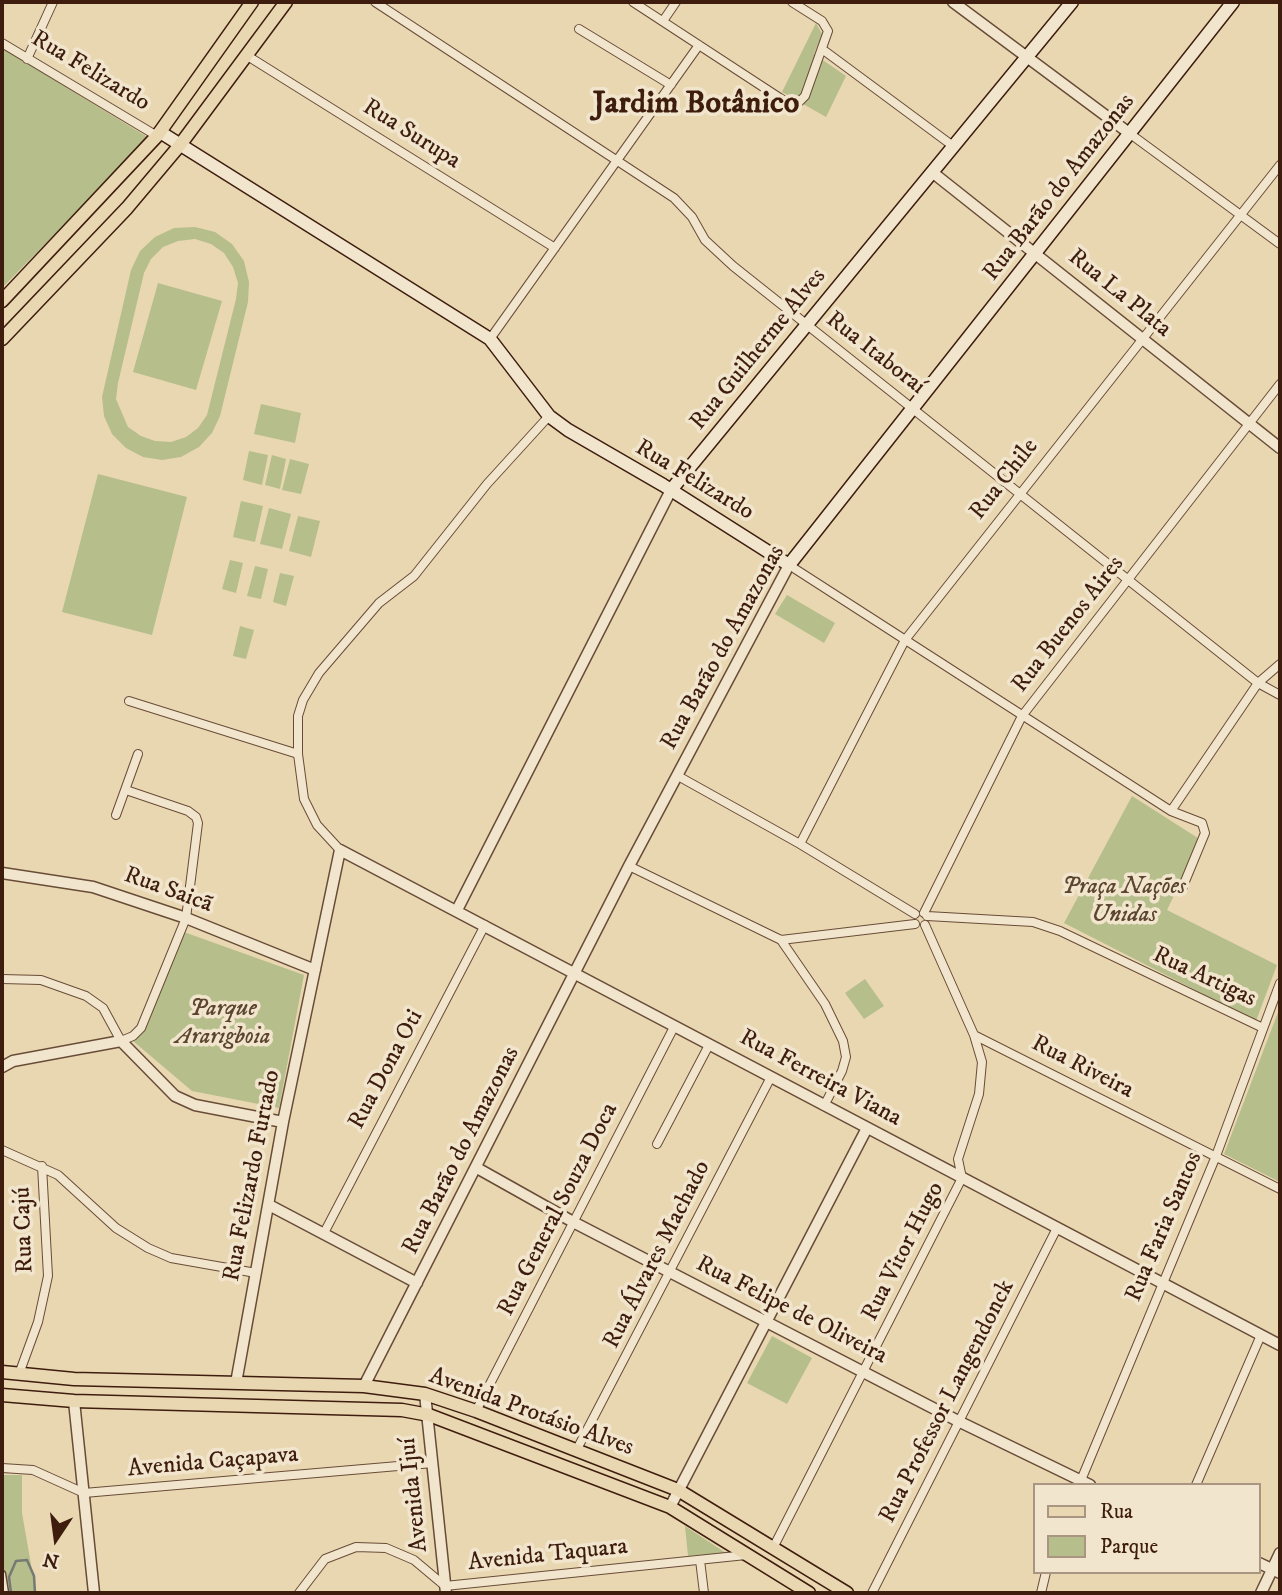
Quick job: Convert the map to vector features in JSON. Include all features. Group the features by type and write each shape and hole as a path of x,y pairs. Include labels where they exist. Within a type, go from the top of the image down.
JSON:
{"main road":[{"path":"2,301 159,134 252,2"},
{"path":"2,339 127,208 180,145 286,2"},
{"name":"Rua Guilherme Alves","path":"671,490 1072,2"},
{"name":"Rua Barão do Amazonas","path":"789,565 1233,2"},
{"name":"Rua Felizardo","path":"159,134 490,339 549,416 789,565"},
{"name":"Avenida Protásio Alves","path":"2,1372 74,1379 364,1385 425,1394 476,1411 678,1490 847,1593"},
{"name":"Avenida Protásio Alves","path":"2,1395 74,1401 402,1410 429,1415 670,1507 809,1593"}],"street":[{"path":"27,59 53,2"},
{"name":"Rua Itaboraí","path":"375,2 674,198 692,217 705,240 807,324 1258,682 1280,695"},
{"path":"634,2 786,102 798,103 806,96 828,31 822,21 792,2"},
{"path":"663,21 676,2"},
{"path":"953,2 1280,244"},
{"path":"579,29 671,85"},
{"name":"Rua Felizardo","path":"2,43 159,134"},
{"path":"490,339 699,45"},
{"path":"822,49 953,146"},
{"name":"Rua Surupa","path":"246,55 555,248"},
{"name":"Rua Chile","path":"800,844 905,640 1141,338 1280,166"},
{"name":"Rua La Plata","path":"932,172 1280,448"},
{"name":"Rua Buenos Aires","path":"925,918 1022,716 1280,384"},
{"path":"340,850 317,825 304,799 298,754 298,716 303,700 319,673 379,603 414,576 487,484 549,416"},
{"name":"Rua Guilherme Alves","path":"457,910 671,490"},
{"name":"Rua Felizardo","path":"789,565 1171,811 1205,827 1181,891"},
{"name":"Rua Barão do Amazonas","path":"364,1385 629,866 789,565"},
{"path":"1171,811 1258,682 1280,664"},
{"path":"129,701 298,754"},
{"path":"116,815 138,754"},
{"path":"678,776 800,844 915,919 925,918"},
{"path":"2,1067 13,1061 133,1037 150,1014 186,918 197,830 196,817 188,811 126,790"},
{"name":"Rua Ferreira Viana","path":"340,850 1280,1345"},
{"name":"Rua Felizardo Furtado","path":"236,1383 284,1122 340,850"},
{"path":"629,866 781,940 825,1004 843,1041 846,1057 842,1071 824,1105"},
{"name":"Rua Saicã","path":"2,873 93,887 186,918 315,970"},
{"path":"781,940 925,918"},
{"path":"925,918 974,1035"},
{"name":"Rua Artigas","path":"925,918 1033,922 1060,931 1263,1028"},
{"name":"Rua Dona Oti","path":"324,1233 485,925"},
{"path":"2,979 41,980 86,996 103,1009 121,1041 175,1096 195,1105 284,1122"},
{"name":"Rua Faria Santos","path":"1083,1483 1216,1156 1280,983"},
{"name":"Rua General Souza Doca","path":"476,1411 674,1027"},
{"name":"Rua Riveira","path":"974,1035 1280,1189"},
{"name":"Rua Vitor Hugo","path":"773,1548 865,1373 962,1178 958,1159 979,1094 982,1062 974,1035"},
{"path":"657,1144 709,1045"},
{"name":"Rua Álvares Machado","path":"576,1451 672,1273 771,1077"},
{"path":"670,1507 867,1128"},
{"path":"2,1150 58,1175 116,1228 148,1248 171,1258 256,1273"},
{"name":"Rua Cajú","path":"19,1374 38,1322 48,1276 42,1166"},
{"name":"Rua Felipe de Oliveira","path":"477,1168 575,1223 1083,1483"},
{"path":"269,1205 417,1283"},
{"name":"Rua Professor Langendonck","path":"872,1593 1057,1228"},
{"path":"1197,1483 1261,1335"},
{"name":"Avenida Ijuí","path":"425,1394 446,1590"},
{"path":"74,1401 94,1593"},
{"name":"Avenida Caçapava","path":"2,1468 33,1470 84,1493 433,1464"},
{"name":"Avenida Taquara","path":"299,1593 326,1559 356,1547 386,1548 414,1560 446,1590 747,1555"},
{"path":"1261,1593 1277,1571 1280,1553"},
{"path":"700,1560 704,1593"},
{"path":"1261,1564 1277,1571"},
{"path":"2,1573 5,1593"},
{"path":"1041,1593 1046,1574"}],"green space":[{"path":"816,23 822,34 814,54 846,76 826,117 782,92"},
{"path":"2,48 149,138 2,288"},
{"path":"195,227 215,232 232,244 244,261 249,282 248,302 220,416 212,433 199,447 181,457 162,460 143,457 126,448 112,434 104,416 102,397 131,270 140,251 155,237 174,228","holes":["195,239 211,244 224,253 233,267 238,283 207,415 198,428 186,437 171,442 155,441 128,427 116,399 144,273 151,259 163,247 178,241"]},
{"path":"158,283 222,301 196,390 133,372"},
{"path":"261,404 301,413 295,443 254,434"},
{"path":"249,451 268,455 262,485 243,480"},
{"path":"272,455 286,459 280,489 265,485"},
{"path":"290,459 309,464 301,494 282,490"},
{"path":"98,474 187,497 152,635 62,612"},
{"path":"241,501 263,506 255,542 233,537"},
{"path":"269,508 291,514 282,549 260,544"},
{"path":"298,516 320,521 311,557 289,551"},
{"path":"230,560 243,563 236,593 222,589"},
{"path":"255,566 268,569 261,599 247,596"},
{"path":"280,573 294,576 286,606 273,602"},
{"path":"787,595 835,623 824,643 775,614"},
{"path":"240,626 254,630 246,659 233,656"},
{"name":"Praça Nações Unidas","path":"1132,796 1201,840 1167,910 1277,965 1256,1021 1064,923"},
{"name":"Parque Ararigboia","path":"181,931 304,975 279,1108 192,1091 133,1041 147,1026"},
{"path":"865,979 884,1006 864,1019 845,993"},
{"path":"1280,1007 1280,1182 1224,1154"},
{"path":"772,1336 812,1358 787,1404 747,1383"},
{"path":"2,1475 22,1475 22,1513 36,1593 2,1593"},
{"path":"685,1526 726,1553 688,1556"}],"waterway":[{"path":"11,1593 9,1577 16,1561 27,1560 34,1576 35,1593"}],"district":[{"name":"Jardim Botânico","path":"696,105"}]}
